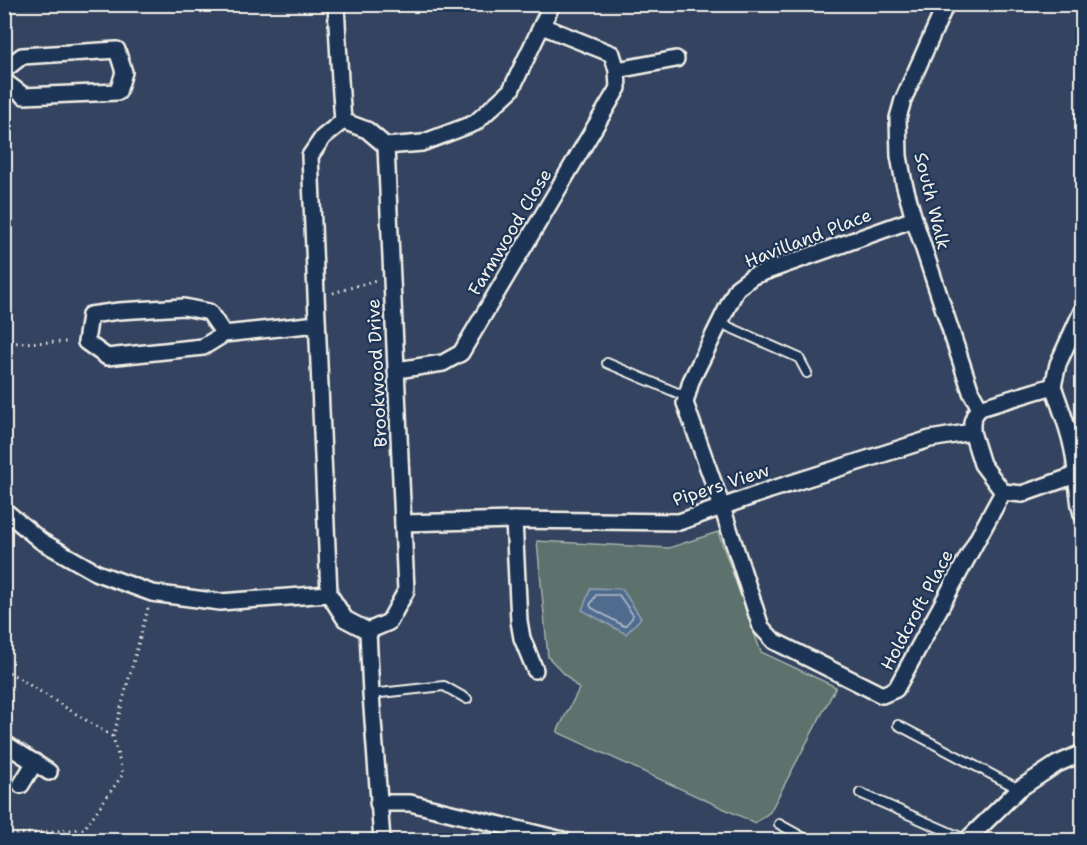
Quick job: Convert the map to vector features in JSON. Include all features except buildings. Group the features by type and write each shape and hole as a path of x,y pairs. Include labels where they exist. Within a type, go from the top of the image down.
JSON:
{"street":[{"path":"336,4 343,121"},
{"path":"343,121 367,130 386,146 422,143 476,123 511,90 552,4"},
{"name":"South Walk","path":"946,4 903,100 898,118 899,156 914,219 971,392 980,408"},
{"path":"542,26 612,54 617,70 676,59"},
{"path":"4,70 22,56 117,50 124,72 118,92 24,96 4,81"},
{"name":"Farmwood Close","path":"397,370 443,363 461,353 618,88 617,70"},
{"path":"343,121 323,137 310,156 329,594 345,619 368,631 382,840"},
{"name":"Brookwood Drive","path":"368,631 390,622 406,591 386,146"},
{"name":"Havilland Place","path":"687,397 691,381 737,288 753,276 914,219"},
{"path":"224,334 209,312 184,307 90,315 86,342 107,357 203,347 224,334 317,324"},
{"path":"1083,311 1058,364 1053,386 1079,458 1076,475 1083,514"},
{"path":"1053,386 980,408 972,422 972,432 982,464 1003,492 1022,495 1076,475"},
{"path":"687,397 685,403 722,507"},
{"name":"Pipers View","path":"403,523 514,520 679,522 930,438 972,432"},
{"name":"Holdcroft Place","path":"722,507 761,627 774,641 882,695 896,689 1003,492"},
{"path":"6,515 41,541 97,573 152,593 220,602 329,594"},
{"path":"514,520 519,621 522,638 535,670"},
{"path":"4,743 50,772"},
{"path":"967,840 1019,789 1057,764 1083,753"},
{"path":"21,785 35,762"},
{"path":"378,803 410,803 563,840"}],"lane":[{"path":"720,323 799,358 807,373"},
{"path":"608,363 687,397"},
{"path":"371,694 444,686 467,699"},
{"path":"898,725 1019,789"},
{"path":"860,793 967,840"},
{"path":"779,824 808,840"}],"path":[{"path":"316,298 392,275"},
{"path":"4,343 86,342"},
{"path":"4,835 84,829 123,774 113,737 152,593"},
{"path":"4,669 113,737"}],"green space":[{"path":"718,532 761,652 836,687 770,812 755,823 557,732 579,689 548,657 537,541 669,548"}],"water":[{"path":"591,588 622,589 641,618 626,634 582,610"}]}
